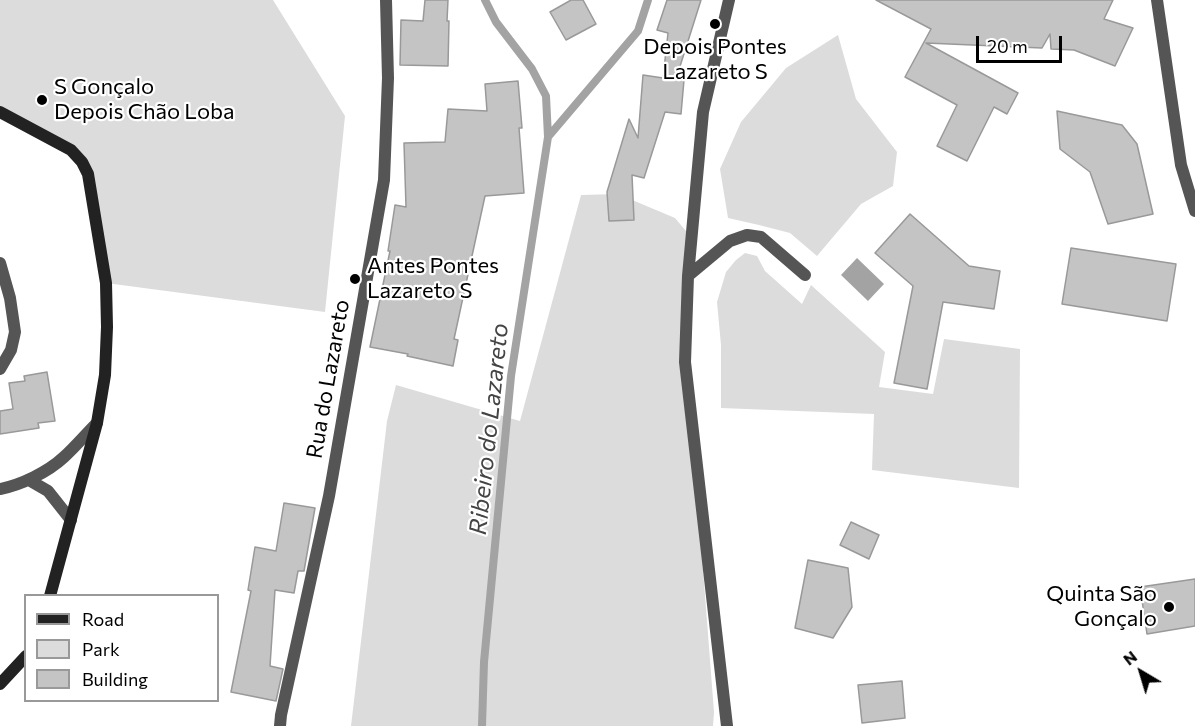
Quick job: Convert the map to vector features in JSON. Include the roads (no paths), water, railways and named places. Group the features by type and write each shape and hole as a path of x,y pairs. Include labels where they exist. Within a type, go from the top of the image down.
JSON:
{"main road":[{"path":"0,112 71,150 82,162 88,174 106,283 105,375 97,423 51,594"},
{"path":"0,684 24,658"}],"street":[{"name":"Rua do Lazareto","path":"280,726 328,496 384,180 388,78 386,0"},
{"path":"727,726 685,362 688,276 704,112 729,0"},
{"path":"1157,0 1181,165 1195,211"},
{"path":"688,276 730,241 747,235 762,237 805,275"},
{"path":"0,263 10,298 15,332 11,350 0,369"},
{"path":"0,489 29,480 62,459 97,423"},
{"path":"29,480 48,491 71,520"}],"waterway":[{"name":"Ribeiro do Lazareto","path":"485,0 496,22 532,69 546,96 548,137"},
{"name":"Ribeiro do Lazareto","path":"482,726 484,662 511,376 548,137 638,31 648,0"}],"place":[{"name":"Depois Pontes Lazareto S","path":"715,24"},
{"name":"S Gonçalo Depois Chão Loba","path":"42,100"},
{"name":"Antes Pontes Lazareto S","path":"355,279"},
{"name":"Quinta São Gonçalo","path":"1169,607"}]}
